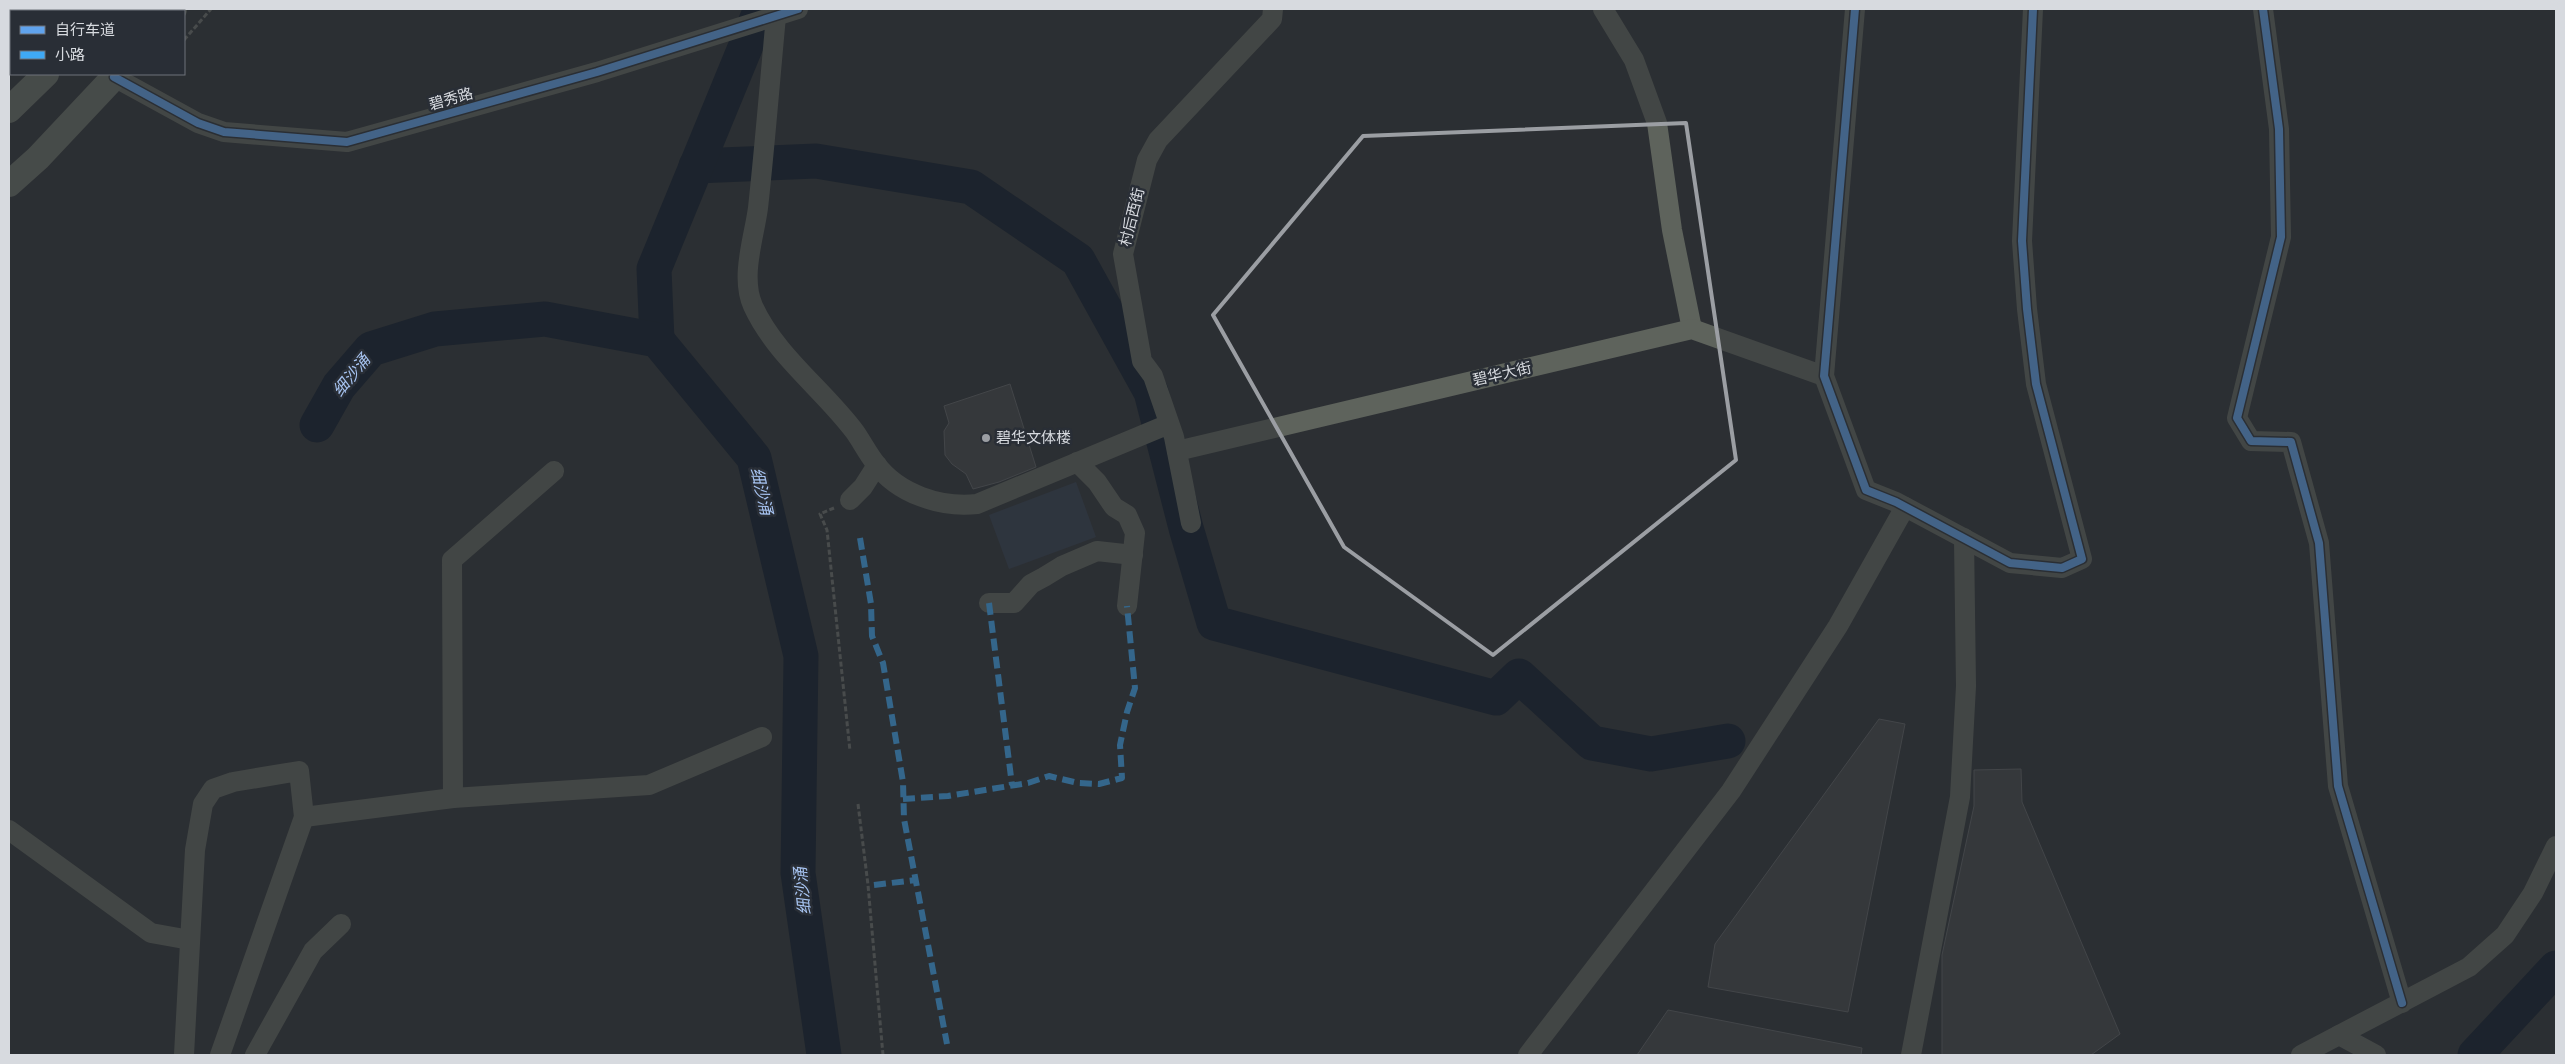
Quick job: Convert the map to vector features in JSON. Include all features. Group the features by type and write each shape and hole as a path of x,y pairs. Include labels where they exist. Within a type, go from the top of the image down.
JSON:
{"main road":[{"path":"9,110 45,75"},
{"path":"9,184 38,158 115,76"}],"street":[{"name":"碧秀路","path":"115,76 198,123 224,132 347,142 597,72 798,9"},
{"name":"村后西街","path":"1191,523 1177,451 1153,376 1142,361 1123,254 1129,222 1147,160 1158,140 1272,19 1274,9"},
{"path":"1603,9 1634,60 1657,123 1672,230 1692,329 1824,376"},
{"path":"1855,9 1824,376 1866,490 1905,507 2010,563 2062,568 2082,559 2036,384 2027,309 2022,241 2033,9"},
{"path":"2263,9 2279,129 2281,237 2237,418 2251,441 2291,442 2319,543 2338,786 2402,1003"},
{"path":"776,16 758,209 748,276 754,307 782,351 854,432 877,466 894,483 916,495 957,506 977,504 1133,437 1168,424"},
{"name":"碧华大街","path":"1177,451 1692,329"},
{"path":"1077,462 1097,482 1114,507 1127,515 1136,533 1128,606"},
{"path":"850,500 863,487 877,466"},
{"path":"453,798 452,560 554,471"},
{"path":"1528,1055 1731,791 1838,626 1905,507"},
{"path":"1911,1055 1960,797 1966,686 1964,538"},
{"path":"990,602 1014,603 1031,584 1062,566 1097,551 1133,555"},
{"path":"304,817 453,798 649,785 762,737"},
{"path":"184,1055 196,850 203,804 214,789 233,782 299,771 304,817 220,1055"},
{"path":"9,830 151,933 190,940"},
{"path":"2301,1055 2469,967 2505,935 2533,893 2556,846"},
{"path":"255,1055 313,951 341,924"},
{"path":"2339,1035 2371,1052"}],"path":[{"path":"185,39 211,9"},
{"path":"832,509 820,514 827,530 850,752"},
{"path":"858,804 868,885 883,1055"},
{"path":"868,885 874,885"}],"highlighted area":[{"path":"1686,123 1736,460 1493,655 1344,547 1213,315 1363,136"}],"shaded area":[{"path":"1076,482 1096,537 1009,569 989,515"}],"building":[{"name":"碧华文体楼","path":"1010,384 1036,467 999,482 973,489 966,474 952,464 945,455 944,431 949,423 944,406"},
{"path":"1879,719 1905,724 1848,1012 1708,987 1715,944"},
{"path":"2021,769 2022,802 2120,1034 2091,1055 1942,1055 1942,955 1974,806 1974,770"},
{"path":"1668,1010 1862,1048 1861,1055 1637,1055"}],"waterway":[{"path":"657,340 654,269 761,9"},
{"path":"696,166 816,161 971,187 1078,260 1151,392 1186,528 1214,623 1496,698 1519,676 1592,743 1651,754 1728,741"},
{"name":"细沙涌","path":"317,425 339,386 371,349 435,329 545,319 657,340 754,458 801,656 798,873 824,1055"},
{"path":"2475,1055 2556,968"}],"marked path":[{"path":"860,538 871,604 872,636 883,663 903,782 904,819 947,1044"},
{"path":"989,603 1012,785"},
{"path":"903,799 948,796 1028,783 1049,776 1078,783 1099,784 1122,778 1120,745 1127,712 1135,688 1127,606"},
{"path":"874,885 916,880"}],"cycle path":[{"path":"114,77 198,123 224,132 347,142 597,72 798,9"},
{"path":"1855,9 1824,376 1866,490 1896,502 2010,563 2062,568 2082,559 2036,384 2027,309 2022,241 2033,9"},
{"path":"2263,9 2279,129 2281,237 2237,418 2251,441 2291,442 2319,543 2338,786 2402,1003"}],"place":[{"name":"碧华文体楼","path":"986,438"}]}
